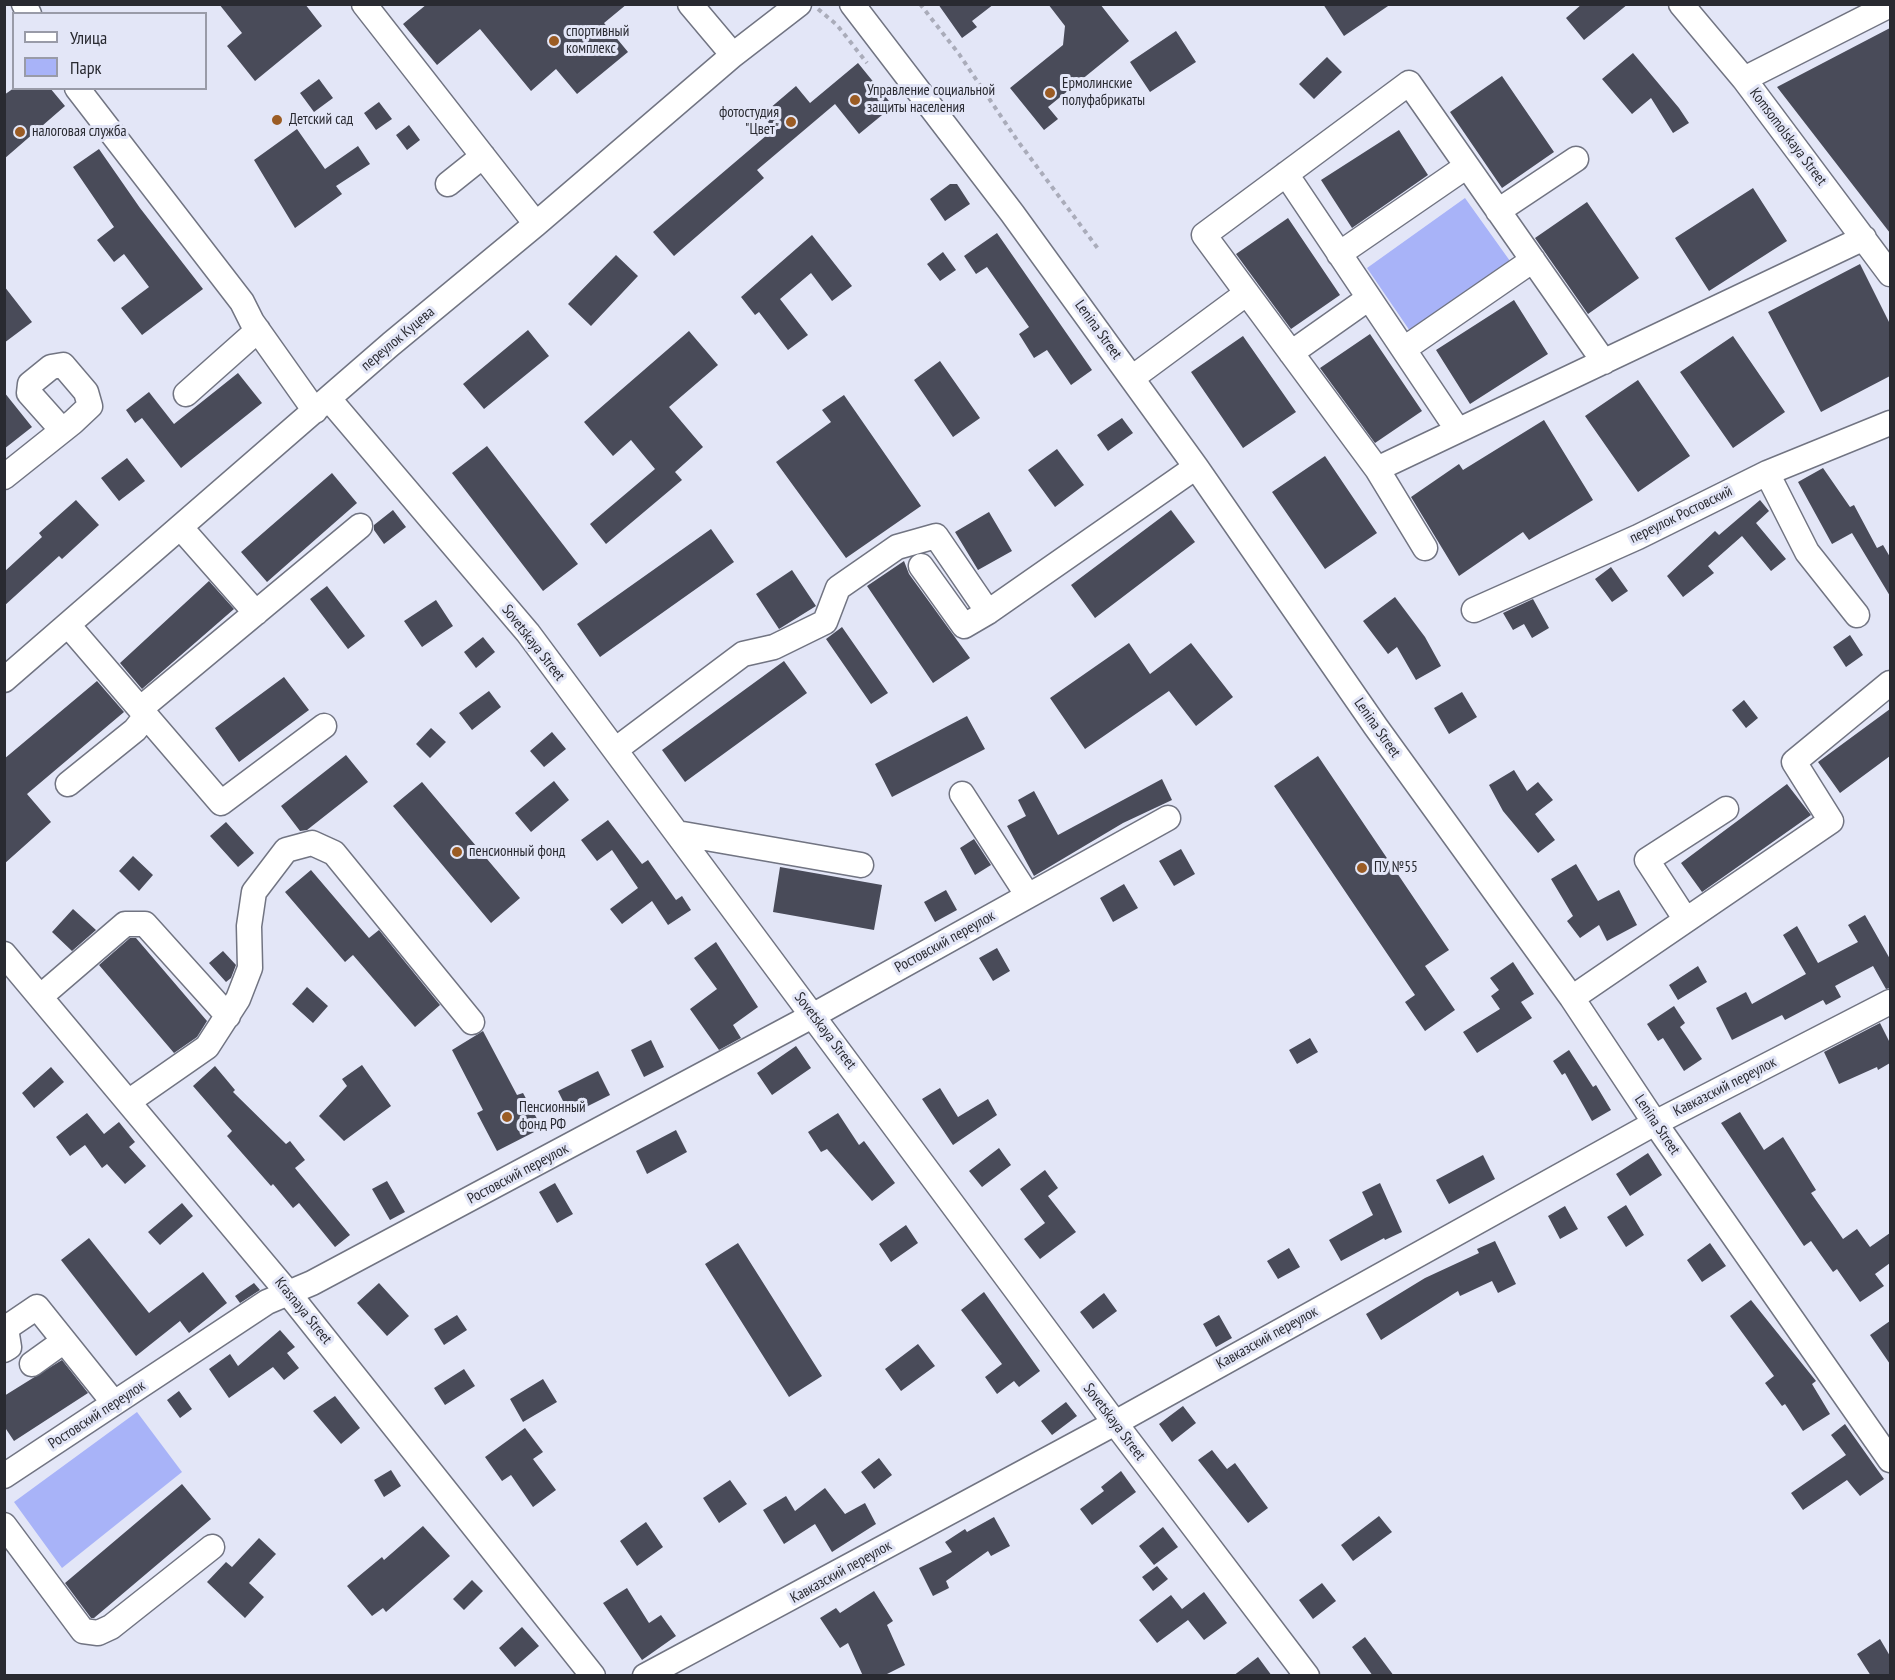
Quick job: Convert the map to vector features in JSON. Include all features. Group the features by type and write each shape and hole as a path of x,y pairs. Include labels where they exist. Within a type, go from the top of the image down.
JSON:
{"street":[{"path":"364,4 536,224"},
{"path":"690,4 732,56"},
{"name":"переулок Куцева","path":"4,680 391,344 536,224 732,56 798,4"},
{"name":"Lenina Street","path":"852,4 1012,213 1196,467 1376,727 1572,998 1655,1123 1890,1460"},
{"name":"Komsomolskaya Street","path":"1681,4 1744,79 1890,274"},
{"path":"1744,79 1890,5"},
{"path":"1425,548 1377,469 1204,235 1409,83 1604,362"},
{"name":"Sovetskaya Street","path":"78,90 242,302 258,330 322,405 528,633 1115,1423 1307,1676"},
{"path":"448,184 483,156"},
{"path":"1498,211 1576,159"},
{"path":"1339,254 1467,166"},
{"path":"1286,174 1457,429"},
{"path":"1377,469 1457,429 1864,238"},
{"path":"1404,349 1533,260"},
{"path":"1132,378 1247,293"},
{"path":"1292,353 1369,298"},
{"path":"186,394 258,330"},
{"name":"переулок Ростовский","path":"1474,610 1638,537 1767,473 1890,423"},
{"path":"4,477 62,430"},
{"path":"921,566 964,626 988,612 1196,467"},
{"path":"1767,473 1807,552 1857,615"},
{"path":"68,784 135,730 143,713 360,525"},
{"path":"181,528 256,613"},
{"path":"615,750 743,654 774,648 825,622 838,588 897,547 936,536 988,612"},
{"path":"68,625 221,803 324,726"},
{"path":"1572,998 1831,821 1794,762 1890,683"},
{"path":"962,794 1028,896"},
{"path":"1686,920 1647,860 1725,809"},
{"name":"Ростовский переулок","path":"4,1476 267,1302 289,1294 814,1016 1168,818"},
{"path":"677,833 861,865"},
{"path":"128,1102 207,1047 238,999 250,968 249,926 254,892 285,850 312,843 333,853 472,1022"},
{"path":"40,997 125,924 145,924 228,1016"},
{"name":"Krasnaya Street","path":"4,954 289,1294 593,1676"},
{"name":"Кавказский переулок","path":"645,1676 1115,1423 1655,1123 1890,1002"},
{"path":"4,1350 9,1347 6,1328 37,1307 114,1403"},
{"path":"32,1364 64,1341"},
{"path":"4,1525 83,1631 98,1633 111,1627 212,1547"}],"path":[{"path":"813,4 837,25 874,72"},
{"path":"920,4 959,54 1017,140 1099,250"}],"green space":[{"path":"1465,198 1510,261 1410,331 1367,268"},
{"path":"137,1412 182,1472 62,1568 14,1502"}],"building":[{"path":"219,4 305,4 322,26 255,81 227,46 242,33"},
{"name":"спортивный комплекс","path":"427,4 627,4 604,23 628,52 577,94 556,69 531,91 480,29 437,65 403,24"},
{"path":"938,4 994,4 972,21 977,27 962,38"},
{"path":"1048,4 1100,4 1129,41 1048,107 1058,119 1044,130 1010,88 1063,45 1065,26"},
{"path":"1323,4 1391,4 1344,36"},
{"path":"1582,4 1628,4 1584,40 1566,18"},
{"path":"1890,28 1890,233 1777,87"},
{"path":"1176,31 1196,62 1150,92 1130,62"},
{"path":"1633,53 1689,123 1673,133 1651,98 1632,114 1602,79"},
{"path":"1327,57 1342,72 1314,99 1299,84"},
{"path":"858,63 893,106 859,134 835,104 757,170 764,178 674,256 653,232 774,129 762,115 796,86 810,103"},
{"path":"1502,76 1554,152 1502,188 1450,112"},
{"path":"319,79 333,98 314,112 300,93"},
{"name":"налоговая служба","path":"12,89 52,90 65,106 4,159 4,95"},
{"path":"379,102 392,119 376,130 364,113"},
{"path":"409,125 420,140 407,150 396,135"},
{"path":"297,129 325,169 358,146 370,164 336,186 342,194 295,228 254,160"},
{"path":"1399,130 1428,175 1352,228 1321,180"},
{"path":"99,149 140,208 203,289 142,335 121,308 149,287 124,254 114,262 97,240 114,227 73,167"},
{"path":"950,184 957,184 970,204 945,221 930,199"},
{"path":"1753,188 1787,241 1709,291 1675,238"},
{"path":"1587,202 1639,278 1588,314 1535,238"},
{"path":"1288,218 1340,295 1291,329 1236,254"},
{"path":"997,233 1092,370 1071,385 1047,350 1034,358 1019,334 1029,327 987,267 976,274 964,256"},
{"path":"812,235 852,286 832,301 811,273 780,299 808,335 788,350 759,312 755,315 741,297"},
{"path":"943,252 956,270 940,281 927,264"},
{"path":"616,255 638,276 591,326 568,304"},
{"path":"1860,264 1890,324 1890,376 1821,412 1768,312"},
{"path":"4,286 32,322 4,343"},
{"path":"1514,300 1548,354 1470,404 1436,350"},
{"path":"528,330 549,356 484,409 463,384"},
{"path":"689,331 718,365 669,407 703,447 675,472 682,480 606,544 590,524 655,469 631,440 613,456 584,422"},
{"path":"1370,334 1422,411 1375,443 1320,368"},
{"path":"1243,336 1296,412 1243,448 1191,372"},
{"path":"1733,336 1785,412 1733,448 1680,372"},
{"path":"940,361 980,418 953,437 914,380"},
{"path":"238,373 262,403 181,468 142,418 135,423 126,410 149,392 174,424"},
{"path":"1638,380 1690,456 1638,492 1585,416"},
{"path":"4,392 32,427 4,449"},
{"path":"844,395 921,506 846,558 776,462 831,422 822,410"},
{"path":"1122,418 1133,433 1108,451 1097,435"},
{"path":"1544,420 1593,500 1529,540 1523,532 1459,576 1411,497 1459,464 1463,470"},
{"path":"487,446 578,564 543,591 452,473"},
{"path":"1057,449 1084,485 1055,507 1028,470"},
{"path":"1325,456 1377,533 1325,569 1272,492"},
{"path":"127,458 145,481 119,501 101,478"},
{"path":"1823,468 1850,507 1854,505 1877,548 1883,545 1890,557 1890,596 1852,533 1832,544 1798,482"},
{"path":"332,473 357,503 267,582 241,552"},
{"path":"76,500 99,525 62,559 59,556 4,606 4,572 42,537 39,533"},
{"path":"1760,500 1769,511 1756,523 1786,559 1771,571 1742,536 1708,566 1714,573 1683,597 1667,576 1715,531 1719,535"},
{"path":"393,510 406,527 384,544 374,530 374,525"},
{"path":"1171,510 1195,542 1095,618 1071,585"},
{"path":"989,512 1012,551 978,570 955,532"},
{"path":"711,529 734,562 600,657 577,624"},
{"path":"904,561 909,574 970,658 933,683 867,586"},
{"path":"1611,567 1628,591 1612,602 1595,579"},
{"path":"792,570 816,606 779,629 756,594"},
{"path":"209,581 234,609 142,689 120,663"},
{"path":"327,586 365,636 348,649 310,599"},
{"path":"1395,597 1425,637 1441,666 1416,680 1397,647 1388,654 1363,621"},
{"path":"1533,599 1549,628 1532,638 1524,624 1513,630 1503,613"},
{"path":"436,600 453,626 422,647 404,621"},
{"path":"842,627 888,693 871,704 826,639"},
{"path":"1850,635 1863,655 1846,667 1833,647"},
{"path":"483,637 495,652 476,668 464,652"},
{"path":"1129,643 1150,674 1191,643 1233,697 1196,726 1169,691 1085,749 1050,698"},
{"path":"784,661 807,693 685,782 662,750"},
{"path":"284,677 309,710 239,762 215,728"},
{"path":"97,681 124,712 27,794 51,822 4,864 4,759"},
{"path":"489,691 501,707 472,730 459,713"},
{"path":"1462,692 1477,717 1449,734 1434,708"},
{"path":"1744,700 1758,718 1746,728 1732,710"},
{"path":"1890,709 1890,756 1840,793 1818,762"},
{"path":"967,716 985,749 892,797 875,764"},
{"path":"431,728 446,742 430,758 416,744"},
{"path":"552,732 566,749 544,767 530,751"},
{"path":"346,755 368,782 307,830 300,831 281,806"},
{"name":"ПУ №55","path":"1318,756 1449,950 1425,966 1455,1010 1425,1031 1405,1002 1415,995 1274,786"},
{"path":"1514,770 1527,791 1538,782 1553,800 1535,814 1555,840 1538,853 1503,811 1489,785"},
{"path":"1162,779 1172,800 1123,823 1034,876 1007,826 1026,816 1018,800 1034,791 1058,835"},
{"path":"554,781 569,800 531,832 515,813"},
{"name":"пенсионный фонд","path":"422,782 520,898 491,923 393,806"},
{"path":"1787,784 1811,815 1702,892 1681,863"},
{"path":"608,820 642,864 648,860 676,900 682,896 691,910 668,925 652,901 622,924 610,909 638,888 612,850 597,861 581,840"},
{"path":"226,822 254,853 238,867 210,836"},
{"path":"974,839 991,865 975,875 960,848"},
{"path":"1181,849 1195,874 1174,886 1159,861"},
{"path":"133,856 153,875 139,891 119,871"},
{"path":"1576,864 1598,901 1619,890 1637,925 1607,941 1599,925 1580,938 1567,921 1573,916 1551,879"},
{"path":"780,867 882,885 874,930 773,912"},
{"path":"311,870 369,938 379,930 440,1005 415,1027 353,955 345,962 285,892"},
{"path":"1124,884 1138,908 1113,922 1100,898"},
{"path":"946,890 957,910 935,922 924,902"},
{"path":"73,909 96,930 72,951 52,932"},
{"path":"1865,915 1890,959 1890,988 1886,989 1873,966 1835,986 1841,997 1826,1005 1823,1000 1785,1020 1782,1015 1732,1040 1716,1008 1746,992 1752,1004 1806,974 1783,935 1797,926 1818,963 1858,942 1848,925"},
{"path":"130,938 136,938 207,1021 197,1037 174,1053 99,965"},
{"path":"716,942 758,1007 733,1025 741,1038 719,1050 690,1009 717,989 694,958"},
{"path":"997,948 1010,971 993,981 979,958"},
{"path":"223,951 236,965 231,978 226,982 209,963"},
{"path":"1513,962 1534,994 1521,1002 1532,1018 1477,1053 1463,1032 1500,1009 1491,996 1499,990 1490,978"},
{"path":"1698,966 1707,982 1678,1000 1669,985"},
{"path":"307,987 328,1006 313,1023 292,1004"},
{"path":"1674,1006 1685,1023 1680,1027 1702,1059 1684,1071 1663,1038 1658,1041 1647,1024"},
{"path":"1880,1023 1890,1043 1890,1063 1878,1070 1877,1067 1839,1084 1824,1052"},
{"path":"483,1031 517,1095 523,1093 542,1128 497,1151 477,1113 483,1110 452,1050"},
{"path":"1310,1038 1318,1052 1297,1064 1289,1050"},
{"path":"651,1040 664,1067 644,1077 631,1050"},
{"path":"796,1046 811,1068 772,1095 757,1073"},
{"path":"1569,1050 1593,1087 1596,1085 1611,1110 1592,1121 1565,1073 1562,1075 1553,1061"},
{"path":"362,1065 391,1106 344,1141 319,1116 347,1086 342,1079"},
{"path":"215,1066 235,1090 233,1092 286,1144 290,1141 305,1160 295,1168 350,1235 335,1247 299,1203 293,1208 273,1184 271,1186 227,1136 232,1131 193,1086"},
{"path":"51,1067 64,1082 34,1108 22,1093"},
{"path":"598,1071 610,1095 570,1115 558,1091"},
{"path":"940,1088 958,1117 988,1099 997,1115 953,1145 922,1099"},
{"path":"1740,1112 1764,1150 1783,1137 1816,1190 1811,1193 1843,1239 1857,1229 1870,1247 1890,1233 1890,1263 1875,1274 1884,1286 1860,1302 1837,1269 1833,1272 1811,1241 1804,1246 1721,1123"},
{"path":"87,1113 104,1134 119,1122 135,1142 129,1147 146,1166 125,1184 107,1164 102,1168 85,1145 70,1156 56,1137"},
{"path":"838,1113 859,1145 864,1141 895,1183 872,1201 827,1149 821,1152 808,1132"},
{"path":"676,1130 687,1152 647,1174 636,1151"},
{"path":"999,1148 1011,1165 982,1187 969,1171"},
{"path":"1648,1153 1662,1175 1630,1196 1616,1174"},
{"path":"1483,1155 1495,1179 1449,1204 1436,1180"},
{"path":"1045,1170 1058,1188 1048,1196 1076,1232 1040,1259 1024,1239 1045,1223 1020,1189"},
{"path":"387,1181 405,1212 390,1220 372,1189"},
{"path":"555,1183 573,1214 557,1223 539,1192"},
{"path":"1380,1183 1402,1232 1385,1240 1384,1238 1341,1261 1329,1240 1373,1215 1362,1192"},
{"path":"182,1203 193,1216 160,1245 148,1232"},
{"path":"1626,1205 1644,1235 1626,1247 1607,1217"},
{"path":"1565,1206 1578,1229 1560,1239 1548,1216"},
{"path":"906,1225 918,1243 891,1262 879,1244"},
{"path":"89,1238 149,1313 203,1272 227,1303 189,1333 180,1321 136,1356 61,1260"},
{"path":"1495,1241 1516,1284 1498,1293 1492,1281 1460,1296 1458,1291 1381,1340 1366,1314 1425,1278 1479,1253 1477,1249"},
{"path":"738,1243 822,1376 789,1397 705,1264"},
{"path":"1710,1243 1726,1266 1702,1282 1687,1260"},
{"path":"1289,1248 1300,1267 1278,1279 1267,1261"},
{"path":"254,1283 260,1290 240,1303 235,1296"},
{"path":"379,1283 409,1316 387,1336 357,1303"},
{"path":"984,1292 1040,1371 1019,1387 1014,1381 997,1394 985,1377 1002,1364 961,1310"},
{"path":"1104,1293 1117,1311 1093,1329 1080,1312"},
{"path":"1751,1300 1816,1381 1812,1384 1830,1414 1803,1431 1785,1404 1782,1406 1765,1383 1774,1376 1730,1316"},
{"path":"457,1315 467,1330 444,1345 434,1329"},
{"path":"1219,1315 1232,1338 1216,1347 1203,1324"},
{"path":"1890,1321 1890,1364 1870,1335"},
{"path":"280,1330 295,1347 287,1353 299,1368 284,1380 273,1367 229,1398 209,1369 230,1354 238,1366"},
{"path":"918,1344 935,1366 901,1391 885,1369"},
{"path":"62,1360 88,1393 14,1441 4,1426 4,1396"},
{"path":"464,1369 475,1386 445,1405 434,1388"},
{"path":"543,1379 557,1402 523,1422 510,1399"},
{"path":"179,1391 192,1409 180,1418 167,1400"},
{"path":"335,1396 360,1428 341,1444 313,1411"},
{"path":"1066,1402 1077,1416 1052,1435 1041,1421"},
{"path":"1183,1406 1196,1423 1172,1442 1159,1424"},
{"path":"1845,1424 1884,1479 1860,1496 1847,1480 1803,1510 1791,1493 1846,1455 1831,1435"},
{"path":"525,1428 543,1452 533,1459 556,1490 533,1507 511,1475 502,1481 485,1457"},
{"path":"1212,1450 1227,1469 1235,1463 1268,1508 1248,1523 1198,1460"},
{"path":"879,1458 892,1475 874,1489 861,1472"},
{"path":"391,1470 401,1486 384,1497 374,1480"},
{"path":"1121,1471 1136,1492 1092,1525 1080,1509 1104,1491 1101,1487"},
{"path":"730,1480 747,1504 719,1523 703,1498"},
{"path":"182,1484 211,1519 94,1618 91,1618 65,1583"},
{"path":"825,1488 845,1514 865,1503 876,1524 832,1552 815,1524 784,1544 763,1510 786,1496 795,1511"},
{"path":"1379,1516 1392,1532 1353,1561 1341,1545"},
{"path":"994,1517 1010,1546 991,1556 988,1551 946,1581 949,1588 933,1596 919,1568 952,1552 945,1542 965,1529 967,1532"},
{"path":"646,1522 663,1547 637,1566 620,1541"},
{"path":"423,1526 450,1556 386,1612 383,1608 372,1616 347,1586 382,1557 384,1560"},
{"path":"1163,1527 1178,1547 1154,1565 1139,1546"},
{"path":"259,1538 276,1554 249,1583 264,1597 245,1618 207,1582 226,1562 232,1567"},
{"path":"1157,1566 1168,1579 1153,1591 1142,1577"},
{"path":"472,1580 483,1591 464,1610 453,1599"},
{"path":"1322,1583 1336,1601 1313,1619 1299,1600"},
{"path":"627,1588 649,1623 661,1615 676,1636 642,1660 603,1603"},
{"path":"874,1591 893,1621 887,1625 905,1665 883,1676 863,1676 848,1643 840,1648 820,1618 836,1608 840,1613"},
{"path":"1204,1592 1227,1623 1204,1640 1188,1620 1157,1643 1139,1620 1171,1595 1182,1609"},
{"path":"522,1627 539,1646 515,1667 499,1648"},
{"path":"1365,1637 1394,1676 1373,1676 1352,1647"},
{"path":"1880,1639 1890,1656 1890,1676 1871,1676 1857,1654"},
{"path":"1258,1657 1272,1676 1233,1676"}],"place":[{"name":"спортивный комплекс","path":"554,41"},
{"name":"Ермолинские полуфабрикаты","path":"1050,93"},
{"name":"Управление социальной защиты населения","path":"855,100"},
{"name":"Детский сад","path":"277,120"},
{"name":"фотостудия \"Цвет\"","path":"791,122"},
{"name":"налоговая служба","path":"20,132"},
{"name":"пенсионный фонд","path":"457,852"},
{"name":"ПУ №55","path":"1362,868"},
{"name":"Пенсионный фонд РФ","path":"507,1117"}]}
